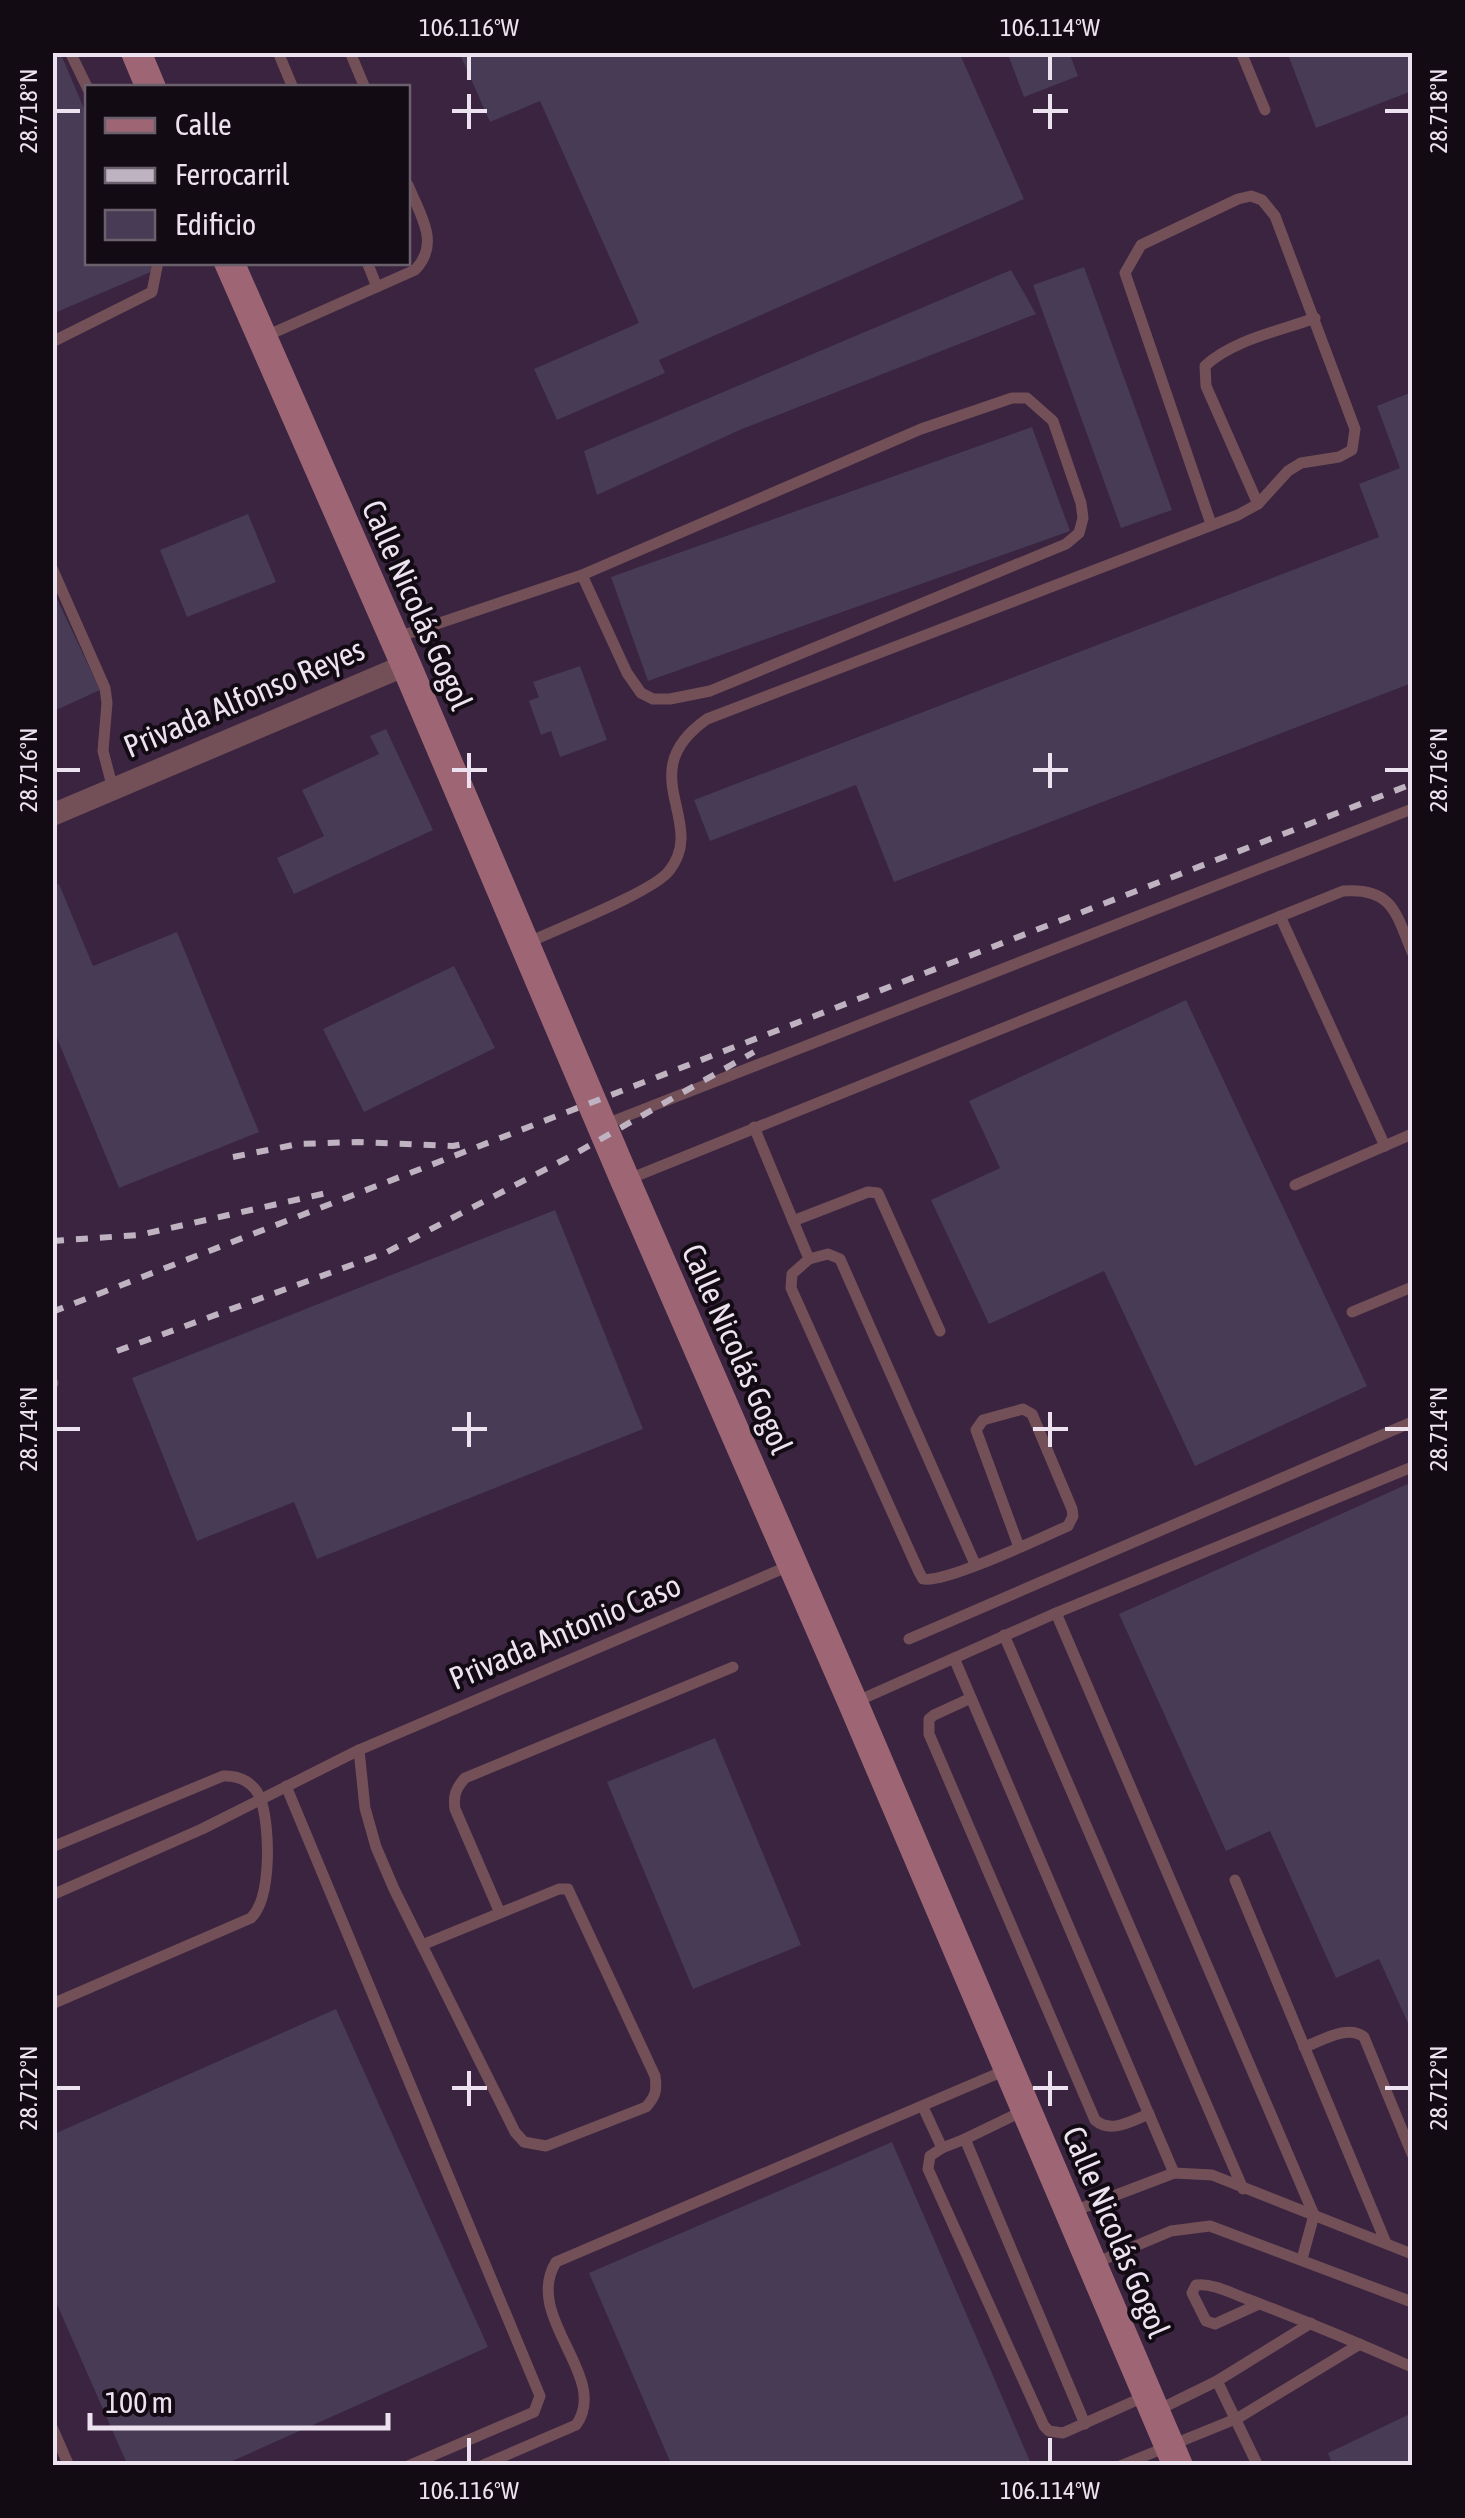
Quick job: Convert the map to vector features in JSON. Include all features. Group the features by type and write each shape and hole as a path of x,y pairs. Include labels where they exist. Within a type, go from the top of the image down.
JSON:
{"street":[{"path":"136,52 150,85"},
{"name":"Calle Nicolás Gogol","path":"229,265 854,1703 1173,2455"},
{"name":"Privada Alfonso Reyes","path":"52,814 114,789 400,652"}],"lane":[{"path":"70,52 86,85"},
{"path":"278,52 292,85"},
{"path":"350,52 364,85"},
{"path":"1241,52 1265,110"},
{"path":"262,338 415,270 429,252 430,244 410,190"},
{"path":"525,944 667,875 676,862 680,841 670,761 689,732 707,719 1211,524 1258,504 1288,471 1301,463 1348,454 1355,444 1355,429 1315,318 1276,216 1262,200 1251,196 1141,244 1125,272 1211,524"},
{"path":"52,342 152,292 158,265"},
{"path":"368,265 377,287"},
{"path":"1258,504 1206,386 1206,366 1228,351 1315,318"},
{"path":"400,652 921,429 1012,398 1027,398 1053,421 1083,518 1080,533 1066,544 710,690 670,699 653,699 641,693 627,673 582,575"},
{"path":"52,568 105,688 103,751 114,789"},
{"path":"602,1126 1412,809"},
{"path":"624,1180 1343,890 1363,889 1378,894 1392,906 1412,952"},
{"path":"1280,916 1385,1146"},
{"path":"754,1127 809,1259"},
{"path":"1295,1185 1412,1134"},
{"path":"793,1221 868,1192 878,1193 940,1331"},
{"path":"975,1564 840,1259 828,1254 809,1259 792,1274 791,1288 918,1572 931,1581 975,1564 1068,1526 1073,1516 1032,1414 1023,1409 983,1420 976,1430 1019,1546"},
{"path":"1352,1312 1412,1287"},
{"path":"910,1640 1412,1422"},
{"path":"854,1703 1056,1613 1412,1467"},
{"name":"Privada Antonio Caso","path":"52,1895 202,1829 360,1750 793,1564"},
{"path":"1056,1613 1314,2215 1302,2260"},
{"path":"1004,1636 1243,2189"},
{"path":"954,1658 1174,2173"},
{"path":"500,1913 455,1809 453,1797 466,1778 732,1668"},
{"path":"971,1698 934,1715 929,1720 929,1734 1096,2120 1100,2125 1114,2127 1149,2114"},
{"path":"360,1750 365,1808 376,1847 422,1944 515,2132 524,2142 546,2146 646,2107 657,2090 655,2076 572,1892 559,1889 422,1944"},
{"path":"52,1847 224,1776 245,1778 261,1797 267,1850 264,1895 251,1918 52,2004"},
{"path":"286,1786 540,2396 534,2412 408,2466"},
{"path":"1234,1880 1386,2243"},
{"path":"1304,2047 1349,2031 1359,2032 1412,2154"},
{"path":"481,2466 576,2425 582,2416 586,2395 549,2303 548,2275 556,2262 1010,2068"},
{"path":"923,2107 942,2148"},
{"path":"1027,2109 942,2148 930,2156 928,2168 1049,2432 1063,2433 1217,2381 1311,2323"},
{"path":"965,2138 1085,2424"},
{"path":"1070,2212 1174,2173 1212,2175 1412,2254"},
{"path":"1092,2265 1171,2231 1210,2226 1412,2302"},
{"path":"1259,2304 1218,2324 1210,2324 1192,2293 1200,2284 1259,2304 1412,2368"},
{"path":"1120,2466 1173,2455 1360,2344"},
{"path":"1217,2381 1258,2466"},
{"path":"52,2427 69,2466"}],"shaded area":[{"path":"53,53 1412,53 1412,2465 53,2465"}],"building":[{"path":"52,52 60,52 85,111 85,265 150,265 153,271 52,314"},
{"path":"459,52 959,52 1024,199 659,360 665,373 557,420 534,369 639,323 540,101 490,122"},
{"path":"1007,52 1069,52 1078,76 1024,97"},
{"path":"1287,52 1410,52 1412,91 1316,128"},
{"path":"1084,267 1172,510 1121,528 1033,285"},
{"path":"1011,270 1036,314 742,429 597,495 584,451"},
{"path":"1412,392 1412,683 894,882 856,785 710,841 694,800 1379,537 1359,484 1400,468 1377,406"},
{"path":"1032,427 1070,531 648,681 611,577"},
{"path":"248,514 276,582 187,617 160,550"},
{"path":"52,588 100,690 52,712"},
{"path":"580,666 607,740 560,757 551,731 541,735 529,701 539,697 533,682"},
{"path":"386,729 433,830 294,894 277,858 324,836 302,790 379,754 370,736"},
{"path":"59,884 93,966 177,932 259,1132 119,1188 52,1026 52,886"},
{"path":"454,966 495,1048 364,1112 323,1029"},
{"path":"1186,1000 1367,1386 1195,1466 1104,1271 989,1324 931,1200 1000,1168 969,1101"},
{"path":"555,1210 643,1429 317,1559 294,1502 197,1541 132,1378"},
{"path":"1412,1482 1412,2032 1379,1959 1336,1978 1270,1831 1226,1851 1119,1614"},
{"path":"715,1738 801,1945 693,1989 607,1782"},
{"path":"336,2009 488,2347 221,2466 128,2466 52,2293 52,2135"},
{"path":"892,2142 1032,2466 672,2466 589,2273"},
{"path":"1412,2413 1412,2466 1333,2466 1328,2453"}],"railway":[{"path":"52,1312 1412,784"},
{"path":"117,1351 387,1252 571,1156 754,1052"},
{"path":"233,1157 298,1144 468,1143"},
{"path":"52,1241 139,1235 331,1192"}]}
